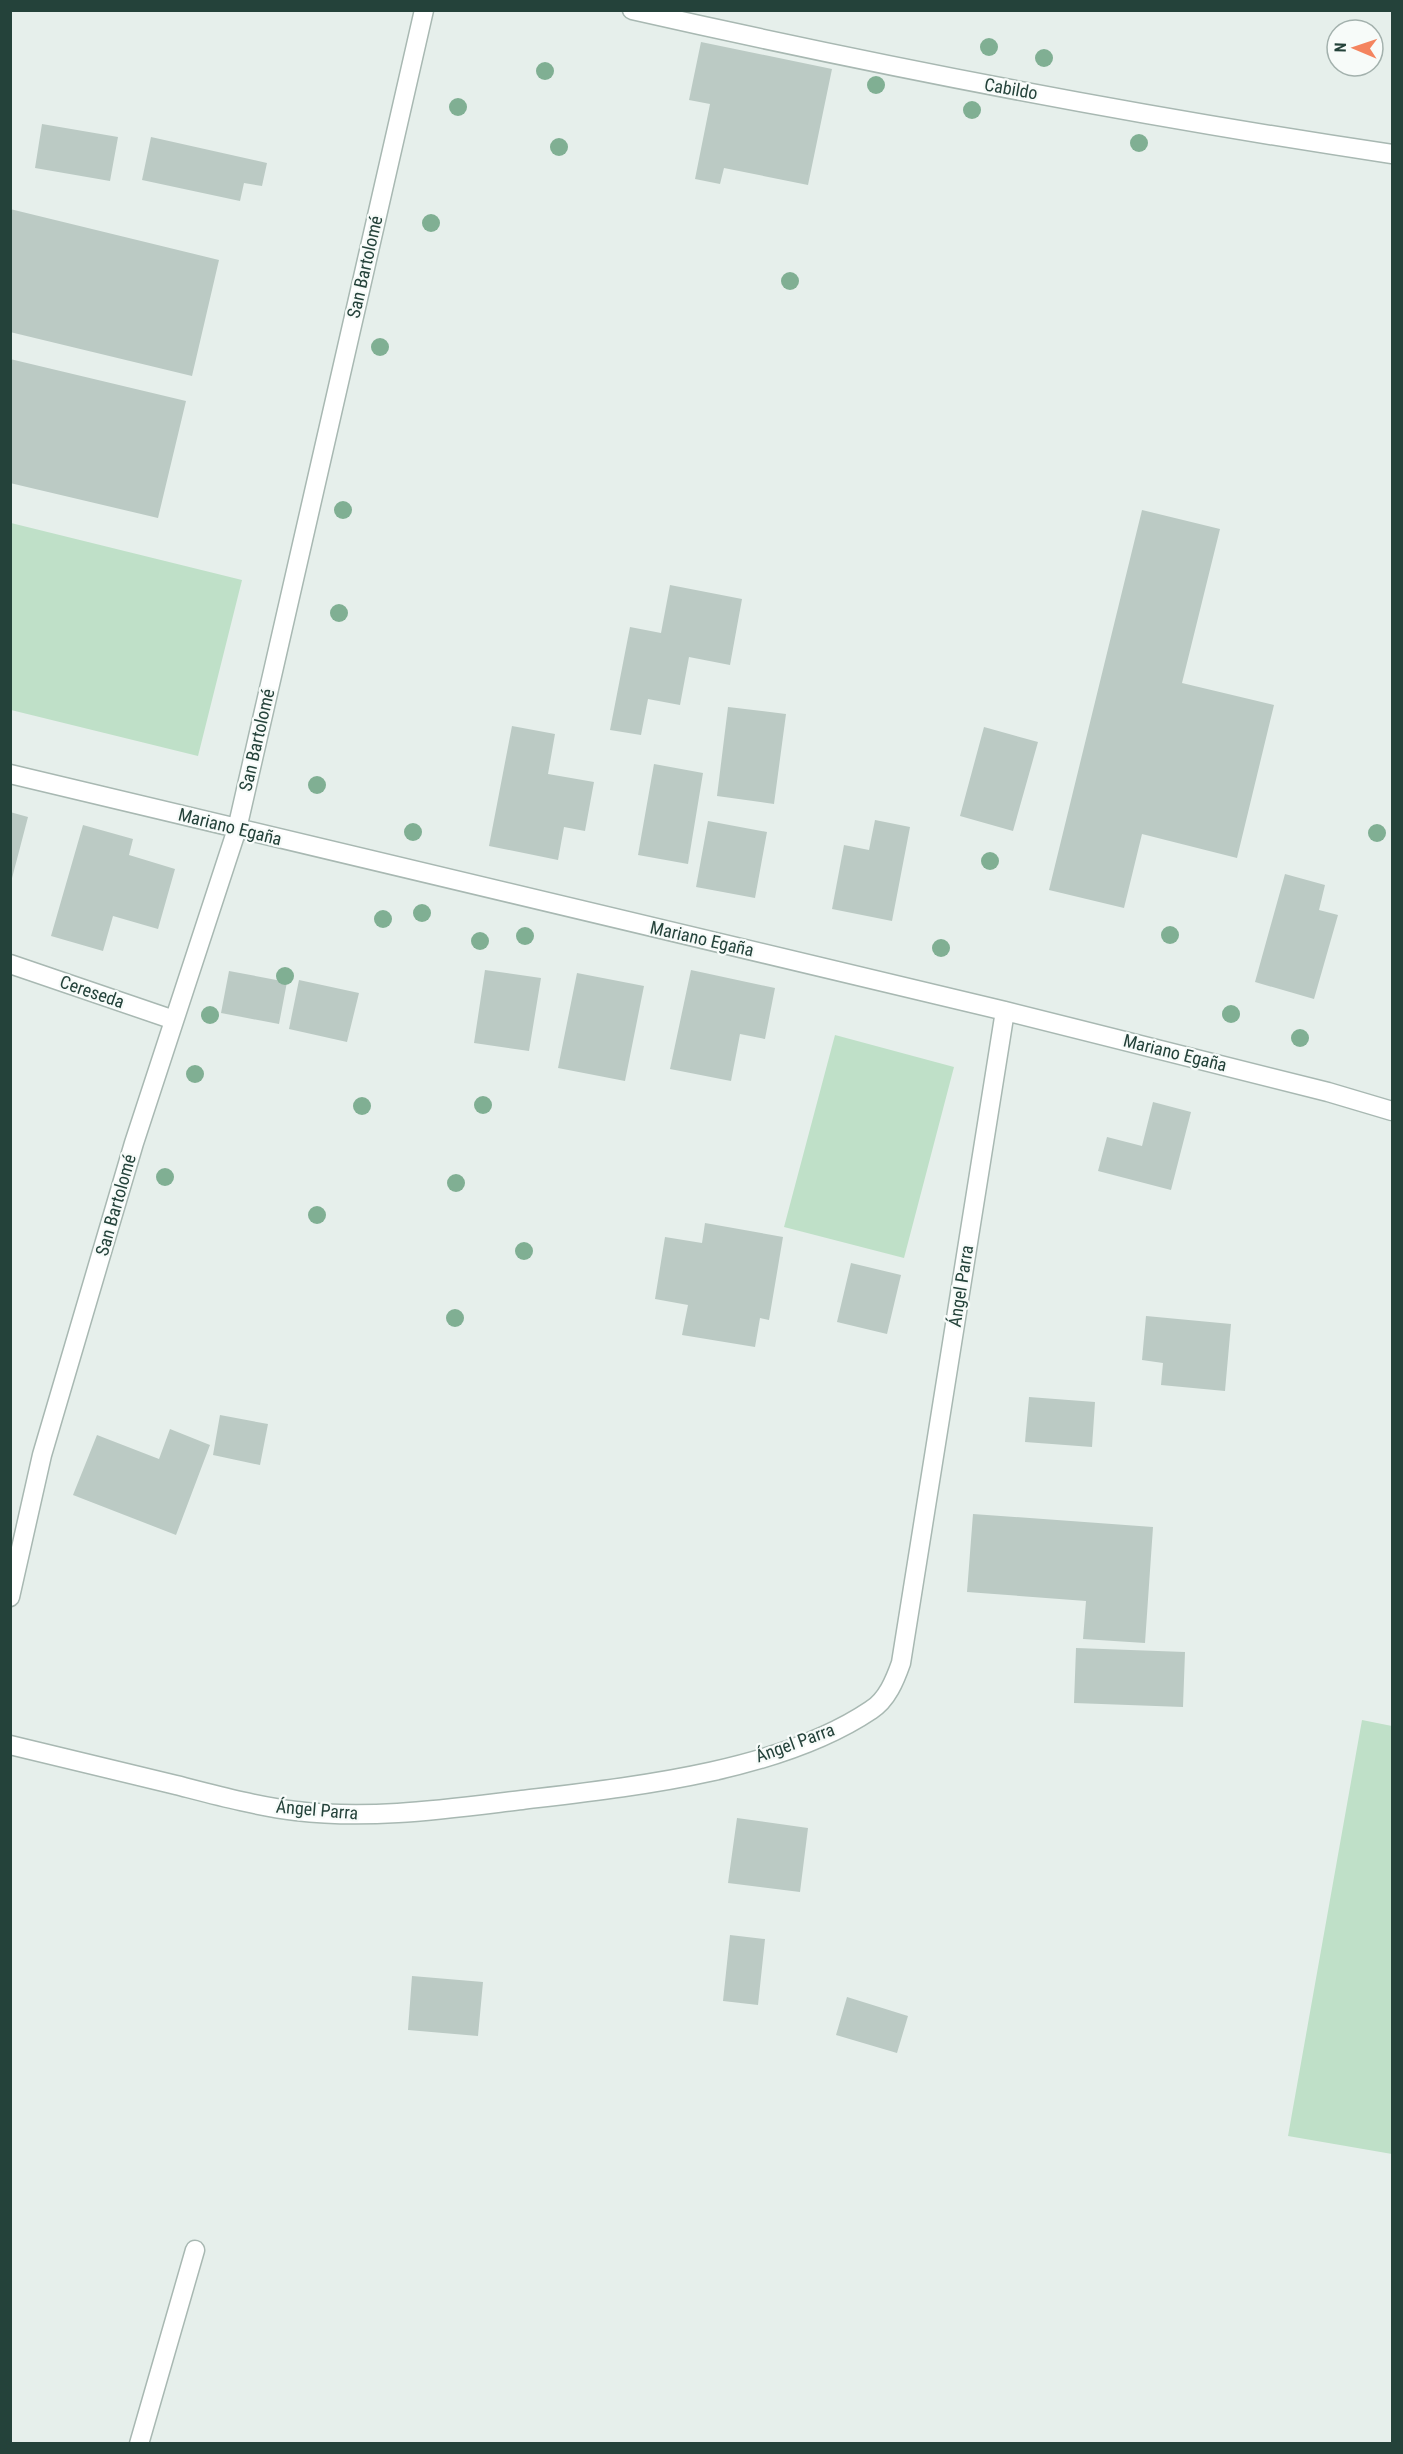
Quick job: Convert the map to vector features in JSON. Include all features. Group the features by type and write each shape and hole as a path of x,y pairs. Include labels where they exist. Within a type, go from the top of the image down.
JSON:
{"street":[{"name":"San Bartolomé","path":"10,1598 42,1455 134,1143 237,829 424,10"},
{"name":"Cabildo","path":"632,10 855,60 1230,130 1392,154"},
{"name":"Mariano Egaña","path":"10,774 1005,1011 1329,1092 1392,1111"},
{"name":"Cereseda","path":"10,964 174,1020"},
{"name":"Ángel Parra","path":"10,1745 244,1802 306,1812 348,1815 395,1814 589,1792 684,1776 773,1755 838,1728 874,1709 892,1687 901,1663 1005,1011"},
{"path":"139,2444 195,2250"}],"green space":[{"path":"11,523 242,580 198,756 11,710"},
{"path":"835,1035 954,1067 904,1258 784,1227"},
{"path":"1362,1720 1392,1726 1392,2154 1288,2136"}],"building":[{"path":"701,42 832,69 808,185 724,168 720,184 695,179 710,104 689,100"},
{"path":"42,124 118,137 110,181 35,168"},
{"path":"151,137 267,163 262,186 244,183 240,201 142,180"},
{"path":"10,209 219,260 192,376 10,332"},
{"path":"10,359 186,401 158,518 10,483"},
{"path":"1142,510 1220,529 1182,683 1274,705 1237,858 1142,834 1124,908 1049,890"},
{"path":"670,585 742,599 730,665 689,657 680,705 648,699 641,735 610,730 630,627 661,633"},
{"path":"728,707 786,714 774,804 717,796"},
{"path":"512,726 555,734 548,774 594,782 585,831 564,827 558,860 489,846"},
{"path":"984,727 1038,742 1013,831 960,816"},
{"path":"654,764 703,773 688,864 638,855"},
{"path":"10,812 28,817 11,882 10,882"},
{"path":"875,820 910,827 892,921 832,909 844,845 869,850"},
{"path":"708,821 767,832 755,898 696,887"},
{"path":"83,825 133,839 129,855 175,869 158,929 113,916 103,951 51,936"},
{"path":"1285,874 1325,885 1319,910 1338,915 1314,999 1255,982"},
{"path":"485,970 541,978 529,1051 474,1043"},
{"path":"691,970 775,988 765,1039 740,1034 731,1081 670,1069"},
{"path":"229,971 287,982 279,1024 221,1013"},
{"path":"577,973 644,986 625,1081 558,1068"},
{"path":"299,980 359,993 347,1042 289,1029"},
{"path":"1153,1102 1191,1112 1171,1190 1098,1171 1107,1137 1142,1146"},
{"path":"705,1223 783,1237 769,1320 760,1318 755,1347 682,1335 688,1305 655,1299 665,1237 702,1243"},
{"path":"851,1263 901,1275 887,1334 837,1322"},
{"path":"1146,1316 1231,1324 1225,1391 1161,1385 1163,1363 1142,1360"},
{"path":"1029,1397 1095,1402 1092,1447 1025,1442"},
{"path":"220,1415 268,1424 260,1465 213,1455"},
{"path":"170,1429 210,1445 176,1535 73,1495 97,1435 159,1459"},
{"path":"973,1514 1153,1527 1145,1643 1083,1639 1086,1601 967,1592"},
{"path":"1076,1648 1185,1652 1183,1707 1074,1703"},
{"path":"737,1818 808,1828 800,1892 728,1883"},
{"path":"730,1935 765,1939 758,2005 723,2001"},
{"path":"412,1976 483,1982 478,2036 408,2030"},
{"path":"847,1997 908,2016 897,2053 836,2035"}]}
